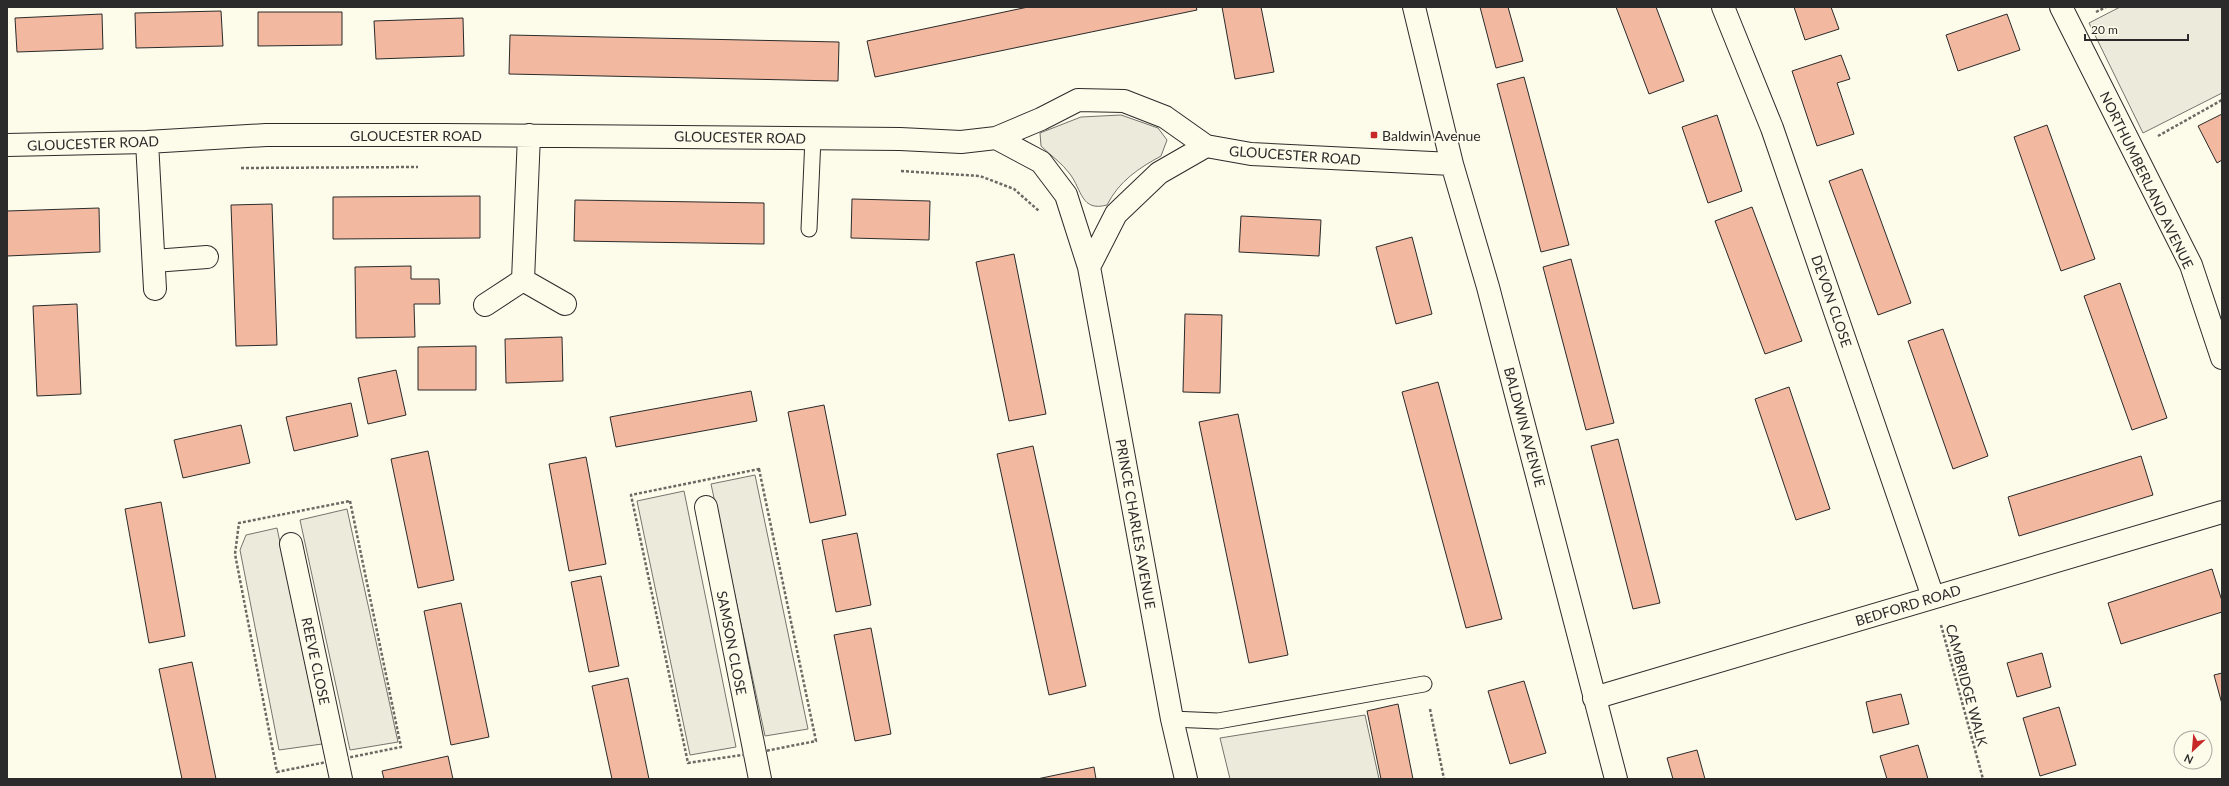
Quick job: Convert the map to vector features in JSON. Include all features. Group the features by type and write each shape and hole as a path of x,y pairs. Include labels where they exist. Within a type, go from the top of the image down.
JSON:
{"street":[{"name":"BALDWIN AVENUE","path":"1414,7 1452,164 1488,287 1560,558 1594,698 1616,779"},
{"name":"DEVON CLOSE","path":"1723,7 1772,128 1933,597"},
{"name":"NORTHUMBERLAND AVENUE","path":"2061,7 2191,265 2222,358"},
{"name":"GLOUCESTER ROAD","path":"7,145 147,142 266,135 529,135 813,138 961,142 996,138 1041,119 1078,100 1124,101 1164,117 1206,146 1250,154 1452,164"},
{"path":"523,280 529,135"},
{"name":"PRINCE CHARLES AVENUE","path":"996,138 1041,162 1066,195 1089,267 1172,719 1186,779"},
{"path":"147,142 156,289"},
{"path":"1089,267 1116,214 1159,173 1206,146"},
{"path":"154,261 207,257"},
{"path":"523,280 565,304"},
{"path":"485,305 523,280"},
{"name":"SAMSON CLOSE","path":"706,507 760,779"},
{"name":"BEDFORD ROAD","path":"1594,698 2222,512"},
{"name":"REEVE CLOSE","path":"291,544 341,779"}],"lane":[{"path":"809,229 813,138"},
{"path":"1172,719 1218,721 1424,684"}],"path":[{"path":"2133,150 2222,100"},
{"name":"CAMBRIDGE WALK","path":"1933,597 1983,779"},
{"path":"1424,684 1444,779"}],"shaded area":[{"path":"2120,7 2222,7 2222,93 2143,133 2089,23"},
{"path":"1121,115 1158,128 1167,140 1161,156 1130,176 1117,189 1107,205 1092,205 1083,198 1067,170 1041,146 1040,133 1081,117"},
{"path":"755,475 808,729 765,736 711,484"},
{"path":"684,491 736,747 690,755 637,501"},
{"path":"347,509 398,742 350,750 300,520"},
{"path":"277,528 322,744 279,750 240,550 246,535"},
{"path":"1365,715 1379,779 1230,779 1220,738"}],"building":[{"path":"1028,7 1196,7 1197,10 875,77 867,41"},
{"path":"1222,7 1261,7 1274,72 1235,79"},
{"path":"1480,7 1508,7 1523,61 1496,68"},
{"path":"1616,7 1656,7 1684,81 1649,94"},
{"path":"1794,7 1831,7 1839,29 1805,40"},
{"path":"221,11 223,46 136,48 135,13"},
{"path":"258,12 342,12 342,45 258,46"},
{"path":"102,14 103,49 17,52 15,18"},
{"path":"2007,14 2020,50 1958,71 1946,35"},
{"path":"463,18 464,56 376,59 374,21"},
{"path":"510,35 839,42 838,81 509,74"},
{"path":"1841,55 1850,79 1837,83 1854,134 1817,146 1792,71"},
{"path":"1524,77 1569,245 1541,252 1497,84"},
{"path":"2222,114 2222,160 2217,163 2198,126"},
{"path":"1717,115 1742,191 1708,203 1682,127"},
{"path":"2047,125 2095,259 2061,271 2014,137"},
{"path":"1862,169 1911,303 1878,315 1829,181"},
{"path":"480,196 480,238 333,239 333,197"},
{"path":"852,199 930,201 929,240 851,238"},
{"path":"575,200 764,203 764,244 574,241"},
{"path":"272,204 277,345 236,346 231,205"},
{"path":"1752,207 1802,341 1765,354 1715,221"},
{"path":"99,208 100,252 7,256 7,211"},
{"path":"1241,216 1321,220 1319,256 1239,252"},
{"path":"1412,237 1432,314 1396,324 1376,247"},
{"path":"1014,254 1046,414 1009,421 976,262"},
{"path":"1571,259 1614,423 1586,430 1543,267"},
{"path":"411,266 411,279 439,279 440,304 414,304 415,337 356,338 355,267"},
{"path":"2120,283 2167,418 2132,430 2084,296"},
{"path":"77,304 81,394 37,396 33,306"},
{"path":"1185,314 1222,315 1220,393 1183,392"},
{"path":"1943,329 1988,456 1953,469 1908,341"},
{"path":"562,337 563,381 506,383 505,339"},
{"path":"476,346 476,390 418,390 418,347"},
{"path":"396,370 406,415 368,424 358,378"},
{"path":"1438,382 1502,619 1466,628 1402,392"},
{"path":"1789,387 1830,509 1796,520 1755,399"},
{"path":"751,391 757,421 616,447 610,417"},
{"path":"351,403 358,436 294,451 286,417"},
{"path":"824,405 846,515 810,523 788,412"},
{"path":"1238,414 1288,655 1249,663 1199,422"},
{"path":"241,425 250,463 183,478 174,440"},
{"path":"1618,439 1660,603 1633,609 1591,446"},
{"path":"1033,446 1086,686 1049,695 997,454"},
{"path":"428,451 454,580 418,588 391,459"},
{"path":"2141,456 2153,495 2019,536 2008,497"},
{"path":"586,457 606,564 569,571 549,464"},
{"path":"161,502 185,636 149,643 125,509"},
{"path":"857,533 871,605 836,612 822,540"},
{"path":"2212,569 2222,601 2222,612 2121,644 2108,603"},
{"path":"601,576 619,666 589,672 571,582"},
{"path":"461,603 489,737 451,745 424,611"},
{"path":"871,628 891,734 855,741 834,635"},
{"path":"2042,653 2051,687 2017,697 2007,663"},
{"path":"192,662 216,779 182,779 159,669"},
{"path":"2222,673 2222,704 2214,675"},
{"path":"628,678 649,779 612,779 592,686"},
{"path":"1524,681 1546,753 1510,764 1488,691"},
{"path":"1901,694 1909,724 1873,733 1866,702"},
{"path":"1398,704 1413,779 1381,779 1367,711"},
{"path":"2059,707 2076,765 2040,776 2023,718"},
{"path":"1918,745 1928,779 1887,779 1880,756"},
{"path":"1697,750 1705,779 1673,779 1667,758"},
{"path":"448,756 453,779 384,779 382,771"},
{"path":"1094,767 1096,779 1037,779"}],"place":[{"name":"Baldwin Avenue","path":"1374,135"}]}
